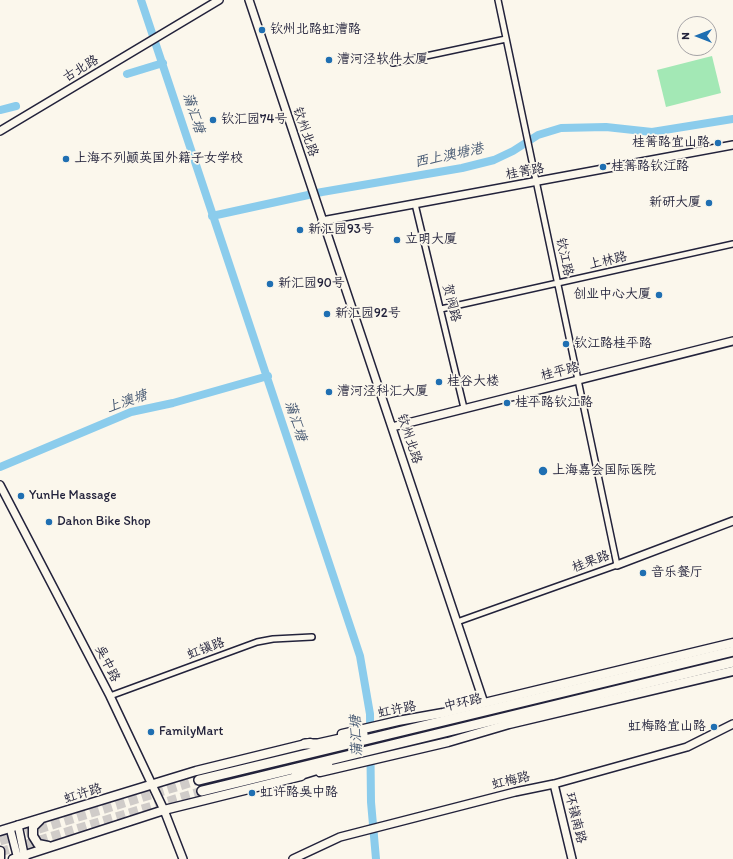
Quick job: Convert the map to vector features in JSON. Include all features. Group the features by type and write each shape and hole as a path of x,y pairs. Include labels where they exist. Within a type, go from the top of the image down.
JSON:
{"highway":[{"name":"中环路","path":"199,780 356,736 383,730 435,723 733,652"},
{"name":"中环路","path":"202,790 358,758 465,726 733,662"},
{"path":"305,744 318,744 356,736"},
{"path":"296,776 358,758"}],"main road":[{"name":"虹许路","path":"383,730 484,703 733,643"},
{"path":"385,751 448,742 509,724 733,671"},
{"name":"虹许路","path":"0,831 196,771 305,744"},
{"path":"20,858 48,846 164,810 296,776"},
{"path":"40,820 34,827 33,836 38,844 48,846"},
{"path":"0,851 0,858"}],"street":[{"name":"古北路","path":"0,131 219,0"},
{"name":"钦州北路","path":"249,0 484,703"},
{"name":"钦江路","path":"498,0 617,565"},
{"path":"393,63 506,39"},
{"name":"桂箐路","path":"322,221 733,145"},
{"name":"贺阀路","path":"415,204 464,408"},
{"name":"上林路","path":"441,309 559,284 733,244"},
{"name":"桂平路","path":"392,426 733,341"},
{"name":"吴中路","path":"0,485 110,696 164,810 183,859"},
{"name":"桂果路","path":"457,622 617,565 733,521"},
{"name":"虹镇路","path":"110,696 257,642 273,639 312,637"},
{"name":"虹梅路","path":"293,859 324,843 360,832 515,792 554,784 687,747 733,724"},
{"name":"环镇南路","path":"554,784 572,859"},
{"path":"14,826 20,858"}],"green space":[{"path":"712,56 721,93 666,107 657,70"}],"waterway":[{"name":"蒲汇塘","path":"141,0 360,656 370,714 371,802 376,859"},
{"path":"127,74 163,63"},
{"path":"0,110 16,106"},
{"name":"西上澳塘港","path":"212,216 322,192 462,168 494,160 513,151 538,135 561,128 606,127 652,132 733,119"},
{"name":"上澳塘","path":"0,467 131,412 173,403 268,376"}],"tunnel":[{"path":"0,841 199,780"},
{"path":"0,852 202,791"}],"place":[{"name":"钦州北路虹漕路","path":"262,30"},
{"name":"漕河泾软件大厦","path":"329,60"},
{"name":"钦汇园74号","path":"213,120"},
{"name":"桂箐路宜山路","path":"718,143"},
{"name":"上海不列颠英国外籍子女学校","path":"66,159"},
{"name":"桂箐路钦江路","path":"603,167"},
{"name":"新研大厦","path":"709,203"},
{"name":"新汇园93号","path":"300,230"},
{"name":"立明大厦","path":"397,240"},
{"name":"新汇园90号","path":"270,284"},
{"name":"创业中心大厦","path":"659,295"},
{"name":"新汇园92号","path":"327,314"},
{"name":"钦江路桂平路","path":"566,344"},
{"name":"桂谷大楼","path":"439,382"},
{"name":"漕河泾科汇大厦","path":"329,392"},
{"name":"桂平路钦江路","path":"507,403"},
{"name":"上海嘉会国际医院","path":"543,471"},
{"name":"YunHe Massage","path":"21,496"},
{"name":"Dahon Bike Shop","path":"49,522"},
{"name":"音乐餐厅","path":"643,573"},
{"name":"虹梅路宜山路","path":"714,727"},
{"name":"FamilyMart","path":"151,732"},
{"name":"虹许路吴中路","path":"252,793"}]}
